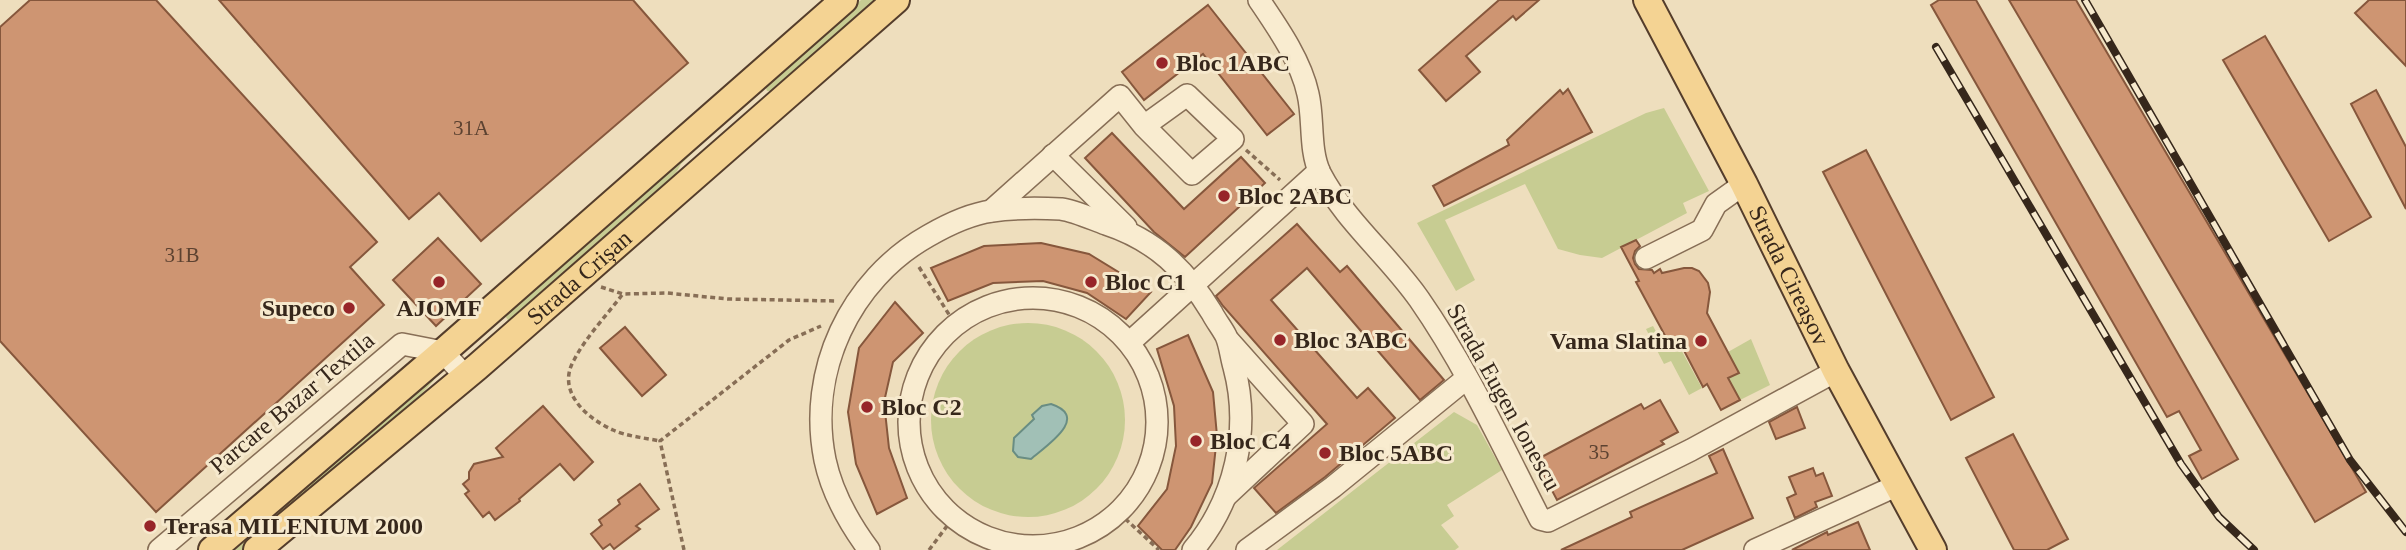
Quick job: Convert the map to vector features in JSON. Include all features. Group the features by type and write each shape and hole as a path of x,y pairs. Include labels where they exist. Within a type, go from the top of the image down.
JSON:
{"main road":[{"name":"Strada Crișan","path":"212,550 443,352 844,0"},
{"name":"Strada Crișan","path":"257,550 465,376 896,0"},
{"name":"Strada Cireașov","path":"1647,0 1744,184 1836,371 1933,550"}],"street":[{"name":"Strada Eugen Ionescu","path":"1259,0 1276,25 1308,91 1319,171 1369,240 1418,297 1450,346 1541,519 1548,521 1691,450 1836,371"},
{"path":"990,211 1120,96 1144,126 1192,174 1233,139 1187,95 1144,126"},
{"path":"1053,155 1131,232 1165,255 1195,285 1226,336 1303,424 1226,496"},
{"path":"1129,343 1319,171"},
{"path":"1646,258 1702,230 1716,204 1744,184"},
{"path":"869,550 841,507 825,460 821,411 828,363 851,309 879,272 907,248 947,225 990,211 1062,209 1131,232"},
{"path":"1046,298 1078,306 1106,321 1129,343 1149,375 1152,387 1157,411 1155,448 1142,483 1119,513 1089,533 1055,545 1019,546 984,537 953,518 928,491 913,457 908,421 914,384 930,351 956,324 983,307 1014,299 1046,298"},
{"path":"1192,550 1205,535 1226,496 1240,444 1240,389 1226,336"},
{"name":"Parcare Bazar Textila","path":"159,550 402,344 443,352"},
{"path":"443,352 465,376"},
{"path":"1247,550 1333,487 1467,378"},
{"path":"1755,550 1898,485"}],"path":[{"path":"1233,139 1295,193"},
{"path":"907,248 956,324"},
{"path":"581,276 601,288 622,294 667,293 785,301 851,309"},
{"path":"622,294 573,361 567,379 572,397 593,419 615,431 660,441"},
{"path":"660,441 789,341 851,309"},
{"path":"660,441 684,550"},
{"path":"1119,513 1158,550"},
{"path":"929,550 953,518"}],"green space":[{"path":"861,0 877,0 771,91 767,91 765,85"},
{"path":"1664,108 1709,191 1683,203 1687,213 1602,258 1580,255 1558,249 1525,184 1445,220 1475,280 1456,291 1417,223 1646,113"},
{"path":"718,125 720,127 681,164 672,180 515,319 508,320 505,316 508,309"},
{"path":"1028,323 1065,330 1097,351 1118,383 1125,420 1118,457 1097,489 1065,510 1028,517 991,510 959,489 938,457 931,420 938,383 959,351 991,330"},
{"path":"1653,326 1666,350 1678,344 1702,388 1689,395 1671,361 1664,364 1646,329"},
{"path":"1751,339 1770,385 1740,400 1728,378 1739,373 1728,352"},
{"path":"431,378 434,380 405,413 250,550 235,550"},
{"path":"1454,412 1477,425 1502,470 1447,505 1454,516 1441,525 1459,547 1455,550 1277,550"}],"water":[{"path":"1051,404 1067,416 1062,432 1031,459 1018,457 1013,451 1014,438 1034,419 1032,415 1042,406"}],"building":[{"path":"30,0 156,0 377,242 350,267 384,305 156,512 0,341 0,27"},
{"path":"219,0 633,0 688,63 481,241 439,193 409,219"},
{"path":"1499,0 1539,0 1516,20 1513,16 1466,56 1480,72 1446,101 1419,70"},
{"path":"1939,0 1976,0 2238,459 2202,479 2189,456 2201,450 2179,411 2167,417 1931,5"},
{"path":"2009,0 2076,0 2366,492 2315,522"},
{"path":"2369,0 2406,0 2406,66 2355,13"},
{"name":"Bloc 1ABC","path":"1208,5 1294,114 1267,135 1203,54 1144,100 1122,72"},
{"path":"2265,36 2371,217 2329,241 2223,60"},
{"path":"1568,89 1592,132 1444,206 1433,186 1509,145 1507,140 1560,90 1563,94"},
{"path":"2376,90 2406,147 2406,209 2351,104"},
{"name":"Bloc 2ABC","path":"1112,133 1184,209 1241,157 1265,183 1185,257 1154,232 1085,158"},
{"path":"1866,150 1994,397 1951,420 1823,172"},
{"path":"1297,224 1340,272 1347,266 1444,380 1420,400 1307,268 1271,300 1357,398 1368,388 1395,418 1325,477 1276,513 1254,488 1327,424 1216,296"},
{"path":"438,238 481,284 436,326 393,280"},
{"name":"Vama Slatina","path":"1636,240 1640,246 1633,258 1639,269 1652,270 1654,273 1660,269 1662,273 1692,268 1699,271 1708,283 1710,292 1707,313 1739,373 1728,378 1740,400 1721,410 1707,384 1703,387 1678,339 1669,343 1636,282 1639,281 1621,247"},
{"name":"Bloc C1","path":"1041,243 1089,254 1151,292 1126,319 1087,293 1043,281 993,283 948,301 931,268 984,246"},
{"name":"Bloc C2","path":"895,302 923,333 893,362 884,402 889,448 907,498 877,514 856,464 848,412 859,348"},
{"path":"625,327 666,375 642,396 600,348"},
{"name":"Bloc C4","path":"1188,335 1213,392 1217,436 1212,483 1191,527 1175,550 1162,550 1138,526 1167,489 1176,446 1174,406 1157,349"},
{"path":"1660,400 1678,432 1661,441 1664,444 1557,500 1536,460 1641,404 1644,409"},
{"path":"543,406 593,462 574,480 560,464 495,520 489,512 483,517 465,494 469,491 463,484 469,479 469,472 474,464 503,457 496,448"},
{"path":"1797,407 1805,428 1776,439 1769,422"},
{"path":"2013,434 2068,539 2047,550 2014,550 1966,458"},
{"path":"1723,449 1753,518 1682,550 1561,550 1632,517 1630,512 1717,473 1709,456"},
{"path":"1813,468 1816,476 1823,473 1832,496 1815,502 1817,507 1795,518 1787,498 1796,494 1789,477"},
{"path":"640,484 659,509 636,526 640,529 614,549 610,544 603,549 591,534 602,525 599,520 620,504 618,500"},
{"path":"1858,522 1870,550 1792,550 1827,532 1828,535"}],"railway":[{"path":"2085,0 2350,460 2406,532"},
{"path":"1936,47 2181,464 2219,517 2254,550"}],"place":[{"name":"Bloc 1ABC","path":"1162,63"},
{"name":"Bloc 2ABC","path":"1224,196"},
{"name":"AJOMF","path":"439,282"},
{"name":"Bloc C1","path":"1091,282"},
{"name":"Supeco","path":"349,308"},
{"name":"Bloc 3ABC","path":"1280,340"},
{"name":"Vama Slatina","path":"1701,341"},
{"name":"Bloc C2","path":"867,407"},
{"name":"Bloc C4","path":"1196,441"},
{"name":"Bloc 5ABC","path":"1325,453"},
{"name":"Terasa MILENIUM 2000","path":"150,526"}]}
